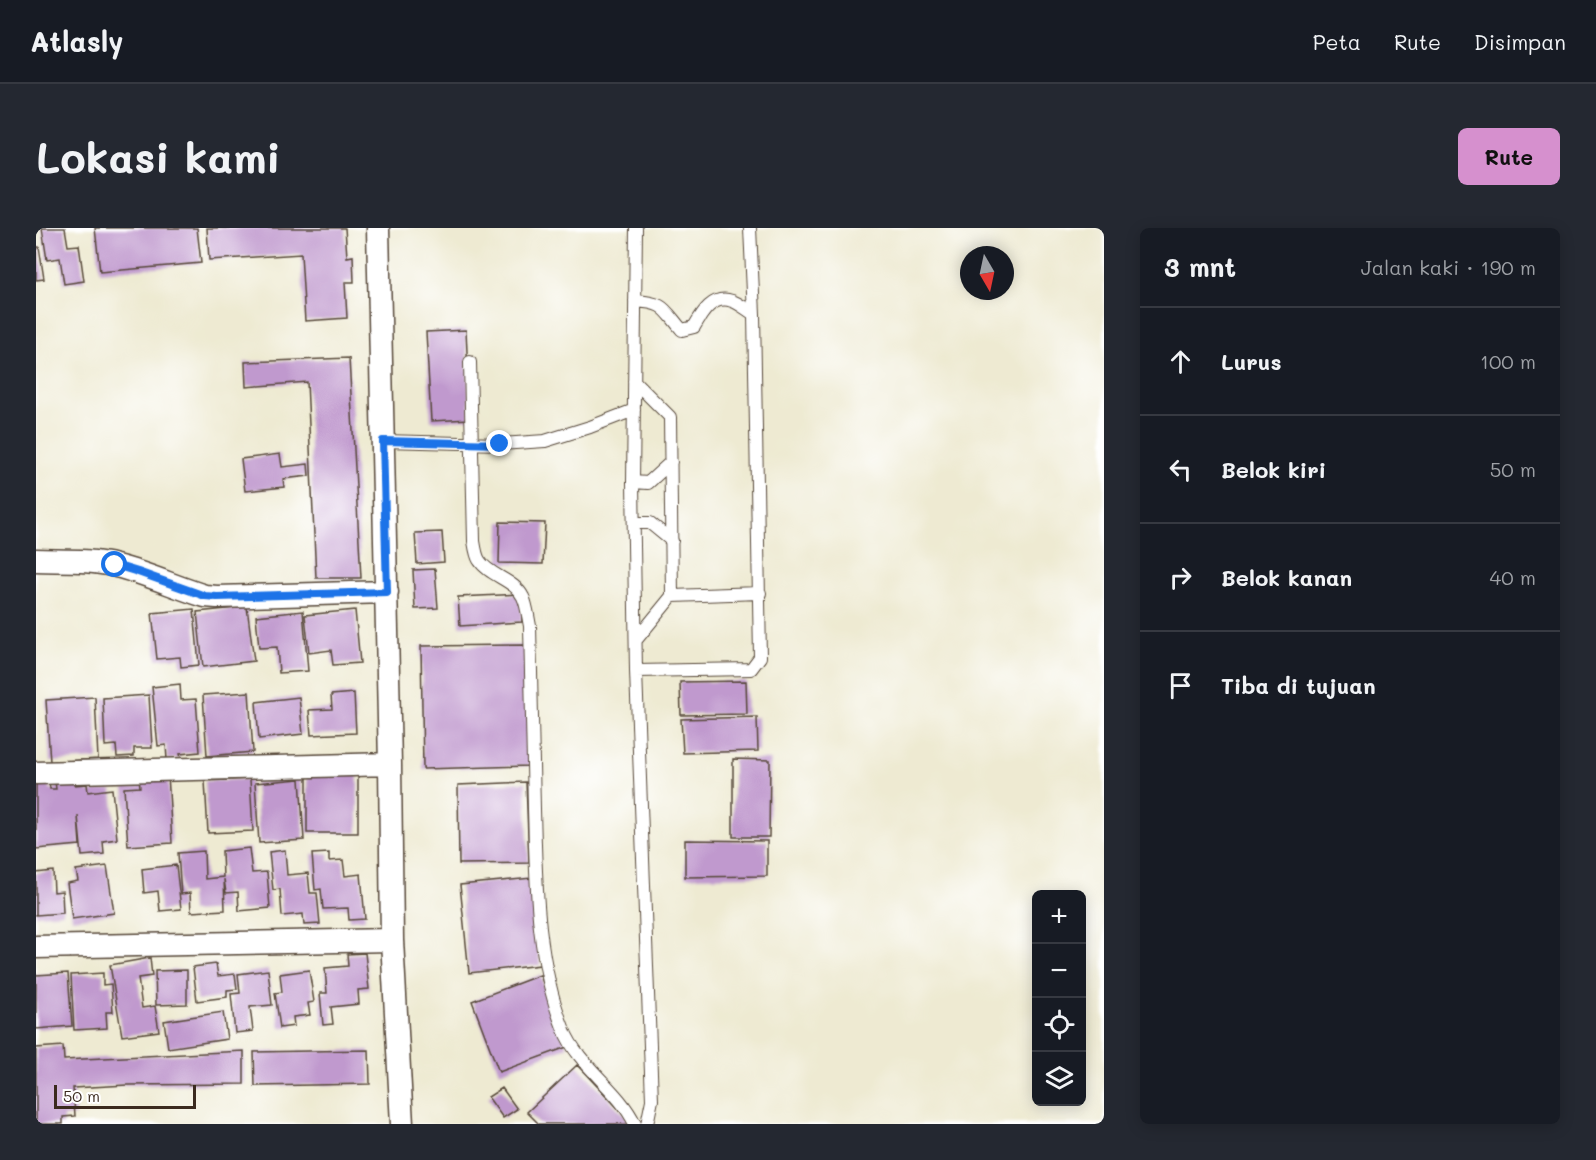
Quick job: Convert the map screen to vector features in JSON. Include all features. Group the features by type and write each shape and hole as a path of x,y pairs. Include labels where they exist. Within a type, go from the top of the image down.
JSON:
{"street":[{"path":"378,228 387,592 392,940 402,1124"},
{"path":"36,560 97,562 115,565 205,596 387,592"},
{"path":"36,773 390,764"},
{"path":"36,947 392,940"}],"lane":[{"path":"636,228 633,482 636,670 652,1100 647,1124"},
{"path":"636,670 751,669 760,657 754,314 750,228"},
{"path":"635,301 662,305 682,330 694,327 705,308 718,300 732,300 754,314"},
{"path":"470,362 476,552 478,559 484,565 513,586 524,598 530,626 536,881 544,965 564,1031 573,1047 625,1106 635,1124"},
{"path":"634,381 670,417 672,541 672,596 636,640"},
{"path":"383,441 500,444 545,441 634,410"},
{"path":"633,482 648,483 671,462"},
{"path":"634,523 650,523 672,541"},
{"path":"672,596 760,592"}],"building":[{"path":"42,228 65,228 68,246 79,245 84,281 64,284 60,258 47,260"},
{"path":"95,228 197,228 201,263 100,272"},
{"path":"207,228 345,228 347,257 353,256 354,282 345,282 347,318 305,321 301,254 209,260"},
{"path":"36,247 39,247 44,279 36,280"},
{"path":"466,330 470,419 431,421 426,332"},
{"path":"349,358 361,578 316,578 307,382 246,387 245,362"},
{"path":"280,454 282,467 308,464 309,476 283,479 284,487 245,491 241,459"},
{"path":"500,522 545,523 543,564 499,563"},
{"path":"442,532 444,562 417,564 415,533"},
{"path":"435,569 438,608 415,609 413,570"},
{"path":"521,594 522,622 460,626 458,597"},
{"path":"247,607 254,661 203,667 197,612"},
{"path":"194,609 199,665 181,667 180,657 157,659 152,613"},
{"path":"355,610 360,663 333,665 331,650 309,653 305,615"},
{"path":"303,611 308,671 279,673 277,647 259,648 256,616"},
{"path":"526,645 530,766 423,769 421,646"},
{"path":"746,681 747,714 681,715 680,682"},
{"path":"180,684 181,700 196,699 200,752 180,754 181,758 167,760 166,745 158,746 152,687"},
{"path":"249,692 253,752 207,756 203,695"},
{"path":"354,693 356,733 311,735 309,710 332,709 331,695"},
{"path":"149,695 152,748 134,748 134,756 117,757 116,745 105,746 103,698"},
{"path":"95,697 98,759 50,762 46,700"},
{"path":"299,697 303,734 259,739 256,702"},
{"path":"757,717 758,751 683,753 681,719"},
{"path":"733,759 770,760 769,837 733,837"},
{"path":"307,771 358,771 358,833 307,833"},
{"path":"168,774 172,843 128,846 124,788 140,787 139,776"},
{"path":"74,779 75,785 87,784 88,792 112,789 117,839 103,841 104,854 82,856 78,816 80,845 36,849 36,783 49,782 50,789 56,789 55,781"},
{"path":"250,779 253,831 208,833 205,781"},
{"path":"300,779 304,840 259,843 255,783"},
{"path":"526,782 529,863 459,864 458,785"},
{"path":"685,840 767,841 767,876 685,877"},
{"path":"249,848 252,873 267,872 270,908 239,911 238,892 226,893 224,879 225,910 191,912 190,893 181,894 178,853 204,851 205,879 223,877 222,851"},
{"path":"285,850 287,875 308,873 310,893 317,893 320,924 304,925 303,914 282,916 280,889 273,890 269,852"},
{"path":"329,853 329,861 343,860 345,876 361,874 365,919 349,920 348,908 323,909 321,889 315,890 312,854"},
{"path":"176,865 181,909 160,911 158,891 144,893 142,869"},
{"path":"107,866 114,913 72,919 67,883 78,881 76,870"},
{"path":"53,871 54,892 62,891 63,913 36,915 36,873"},
{"path":"532,878 540,965 469,973 460,885"},
{"path":"365,953 369,989 358,990 359,1004 331,1007 333,1024 323,1025 320,993 327,993 325,968 348,966 347,954"},
{"path":"150,958 152,976 138,978 142,1008 155,1006 159,1031 122,1036 110,965"},
{"path":"216,964 218,976 235,974 237,989 227,990 227,997 197,1001 193,967"},
{"path":"187,970 187,1004 156,1005 155,971"},
{"path":"268,970 272,1005 250,1007 253,1031 235,1033 231,994 240,993 238,974"},
{"path":"309,970 314,1002 308,1003 310,1015 293,1017 294,1026 280,1028 275,993 282,992 280,974"},
{"path":"68,973 72,1026 36,1029 36,975"},
{"path":"103,973 103,985 111,984 113,1012 106,1012 107,1028 74,1030 71,975"},
{"path":"540,975 567,1047 499,1072 472,1001"},
{"path":"223,1012 227,1039 168,1048 164,1021"},
{"path":"63,1046 64,1060 244,1051 244,1084 73,1088 75,1116 63,1117 63,1124 36,1124 36,1048"},
{"path":"369,1050 370,1084 255,1086 254,1052"},
{"path":"577,1065 632,1123 539,1124 527,1112"},
{"path":"502,1088 517,1109 503,1118 488,1097"}],"route":[{"path":"115,565 205,596 387,592 383,441 500,444"}]}
